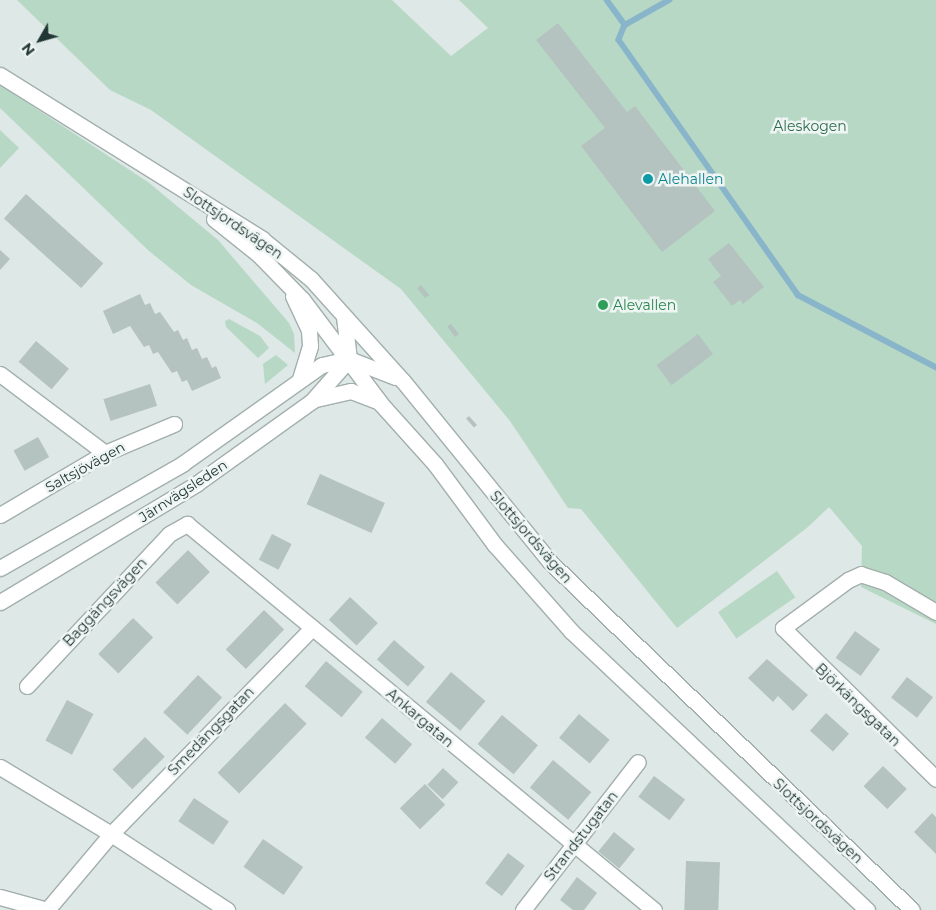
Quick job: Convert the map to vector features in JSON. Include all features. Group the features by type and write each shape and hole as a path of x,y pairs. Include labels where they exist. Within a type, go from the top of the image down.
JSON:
{"main road":[{"name":"Slottsjordsvägen","path":"0,75 262,239 311,279 403,381 550,562 912,910"},
{"name":"Slottsjordsvägen","path":"151,168 283,277 349,359 381,404 434,464 495,545 571,631 867,910"},
{"path":"283,277 309,331 310,354 298,381"},
{"path":"343,313 349,339 349,359 403,381"},
{"name":"Järnvägsleden","path":"0,568 182,464 322,365 349,359"},
{"name":"Järnvägsleden","path":"0,602 196,484 312,401 349,359"},
{"path":"0,374 105,453"},
{"path":"312,401 331,393 351,391 381,404"},
{"name":"Saltsjövägen","path":"0,516 105,453 174,424"},
{"name":"Ankargatan","path":"187,524 654,910"},
{"name":"Baggängsvägen","path":"27,686 169,534 187,524"},
{"name":"Björkängsgatan","path":"936,612 885,582 861,574 848,580 783,628 936,779"},
{"name":"Smedängsgatan","path":"48,910 111,834 312,628"},
{"name":"Strandstugatan","path":"524,910 638,762"},
{"path":"0,767 111,834 227,910"},
{"path":"0,897 48,910"}],"green space":[{"name":"Alevallen","path":"17,0 392,0 451,56 488,28 459,0 936,0 936,624 861,587 862,546 829,507 808,527 677,628 581,509 568,508 510,421 401,289 151,110 110,90"},
{"path":"0,85 148,182 218,240 289,323 294,334 295,353 257,323 191,285 149,251 0,108"},
{"path":"0,130 19,148 0,168"},
{"path":"229,319 260,336 269,348 258,358 226,327 225,321"},
{"path":"276,355 288,365 265,384 263,364"},
{"path":"777,571 795,597 736,639 718,612"}],"building":[{"name":"Alehallen","path":"558,23 627,112 635,106 715,211 662,252 581,146 605,128 536,40"},
{"path":"26,194 103,264 81,288 4,219"},
{"path":"729,243 764,287 743,304 740,300 732,306 713,282 721,276 708,259"},
{"path":"0,250 10,259 0,270"},
{"path":"421,285 429,295 425,298 417,288"},
{"path":"140,294 145,305 150,303 155,314 160,312 174,332 178,330 183,340 187,338 192,350 197,348 202,359 207,357 212,368 216,366 221,378 192,391 187,380 182,382 177,371 172,373 158,352 153,354 149,345 144,347 130,326 113,334 103,311"},
{"path":"451,324 459,334 455,337 447,326"},
{"path":"698,334 713,354 672,385 656,365"},
{"path":"36,341 69,369 52,389 19,362"},
{"path":"150,384 157,406 111,421 103,399"},
{"path":"469,416 477,425 474,428 466,419"},
{"path":"38,437 49,457 25,471 14,451"},
{"path":"320,474 385,503 371,533 307,504"},
{"path":"272,534 292,544 278,570 259,560"},
{"path":"188,550 210,572 177,604 155,583"},
{"path":"350,597 378,623 357,646 329,620"},
{"path":"264,610 284,629 246,669 226,650"},
{"path":"133,618 153,637 118,673 98,654"},
{"path":"855,631 880,649 861,676 836,658"},
{"path":"394,640 425,667 408,687 377,660"},
{"path":"767,659 808,695 793,711 778,696 773,702 748,678"},
{"path":"326,661 363,692 342,717 305,686"},
{"path":"451,672 485,701 460,731 426,702"},
{"path":"198,675 222,698 187,735 163,712"},
{"path":"907,677 933,697 917,718 891,697"},
{"path":"67,700 93,714 72,755 45,741"},
{"path":"285,703 307,724 239,794 218,773"},
{"path":"826,713 849,734 833,752 810,731"},
{"path":"579,714 610,740 590,763 559,738"},
{"path":"502,715 538,745 514,774 478,744"},
{"path":"382,718 412,744 395,764 365,738"},
{"path":"145,737 165,757 132,789 112,770"},
{"path":"553,760 591,792 568,820 530,788"},
{"path":"883,766 907,789 887,809 864,786"},
{"path":"443,768 458,782 443,799 427,785"},
{"path":"654,776 685,799 669,820 638,797"},
{"path":"425,784 445,805 420,829 400,808"},
{"path":"194,798 229,821 213,845 178,821"},
{"path":"932,813 936,817 936,854 914,832"},
{"path":"614,832 635,849 619,868 598,851"},
{"path":"263,839 303,867 284,895 243,867"},
{"path":"508,853 525,866 502,896 485,883"},
{"path":"686,861 720,862 718,910 684,910"},
{"path":"577,877 597,893 584,910 573,910 560,900"}],"waterway":[{"path":"607,0 625,25 669,0"},
{"path":"625,25 619,40 798,295 936,367"}],"place":[{"name":"Alehallen","path":"648,179"},
{"name":"Alevallen","path":"603,305"}],"park label":[{"name":"Aleskogen","path":"810,126"}]}
